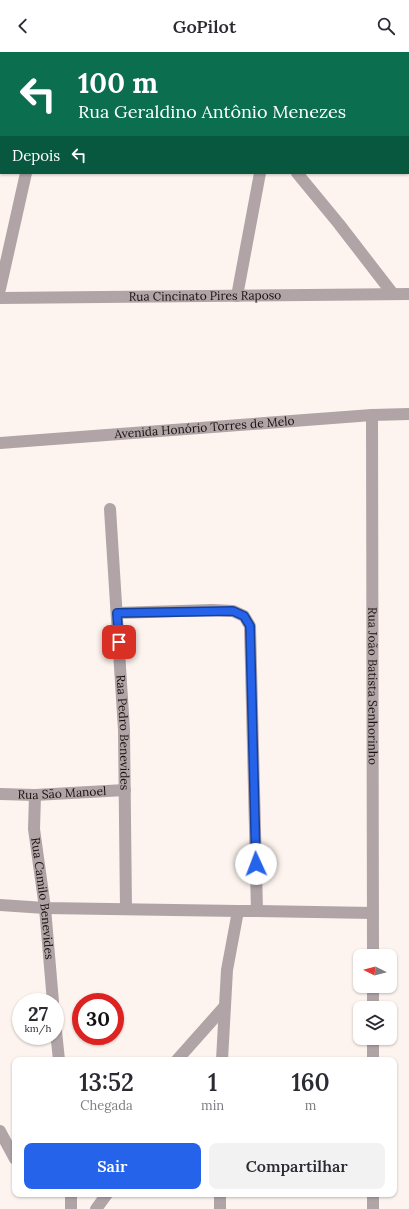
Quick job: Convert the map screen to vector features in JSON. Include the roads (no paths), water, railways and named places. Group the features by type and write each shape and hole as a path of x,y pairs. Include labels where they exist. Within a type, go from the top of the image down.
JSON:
{"street":[{"path":"0,289 26,174"},
{"path":"237,296 260,174"},
{"path":"298,174 393,294"},
{"name":"Rua Cincinato Pires Raposo","path":"0,298 409,294"},
{"name":"Avenida Honório Torres de Melo","path":"0,443 372,415 409,414"},
{"name":"Rua João Batista Senhorinho","path":"372,415 373,949"},
{"name":"Raa Pedro Benevides","path":"110,509 124,730 126,909"},
{"path":"117,613 233,611 244,616 250,626 257,911"},
{"name":"Rua São Manoel","path":"0,794 35,795 125,790"},
{"name":"Rua Camilo Benevides","path":"35,795 34,829 45,908 52,993"},
{"path":"0,905 45,908 373,913"},
{"path":"222,1057 227,970 238,911"},
{"path":"180,1057 225,1006"},
{"path":"57,1045 59,1057"},
{"path":"373,1045 373,1057"},
{"path":"0,1131 12,1153"},
{"path":"71,1197 71,1209"},
{"path":"96,1209 104,1197"},
{"path":"220,1197 220,1209"},
{"path":"373,1197 373,1209"}]}
